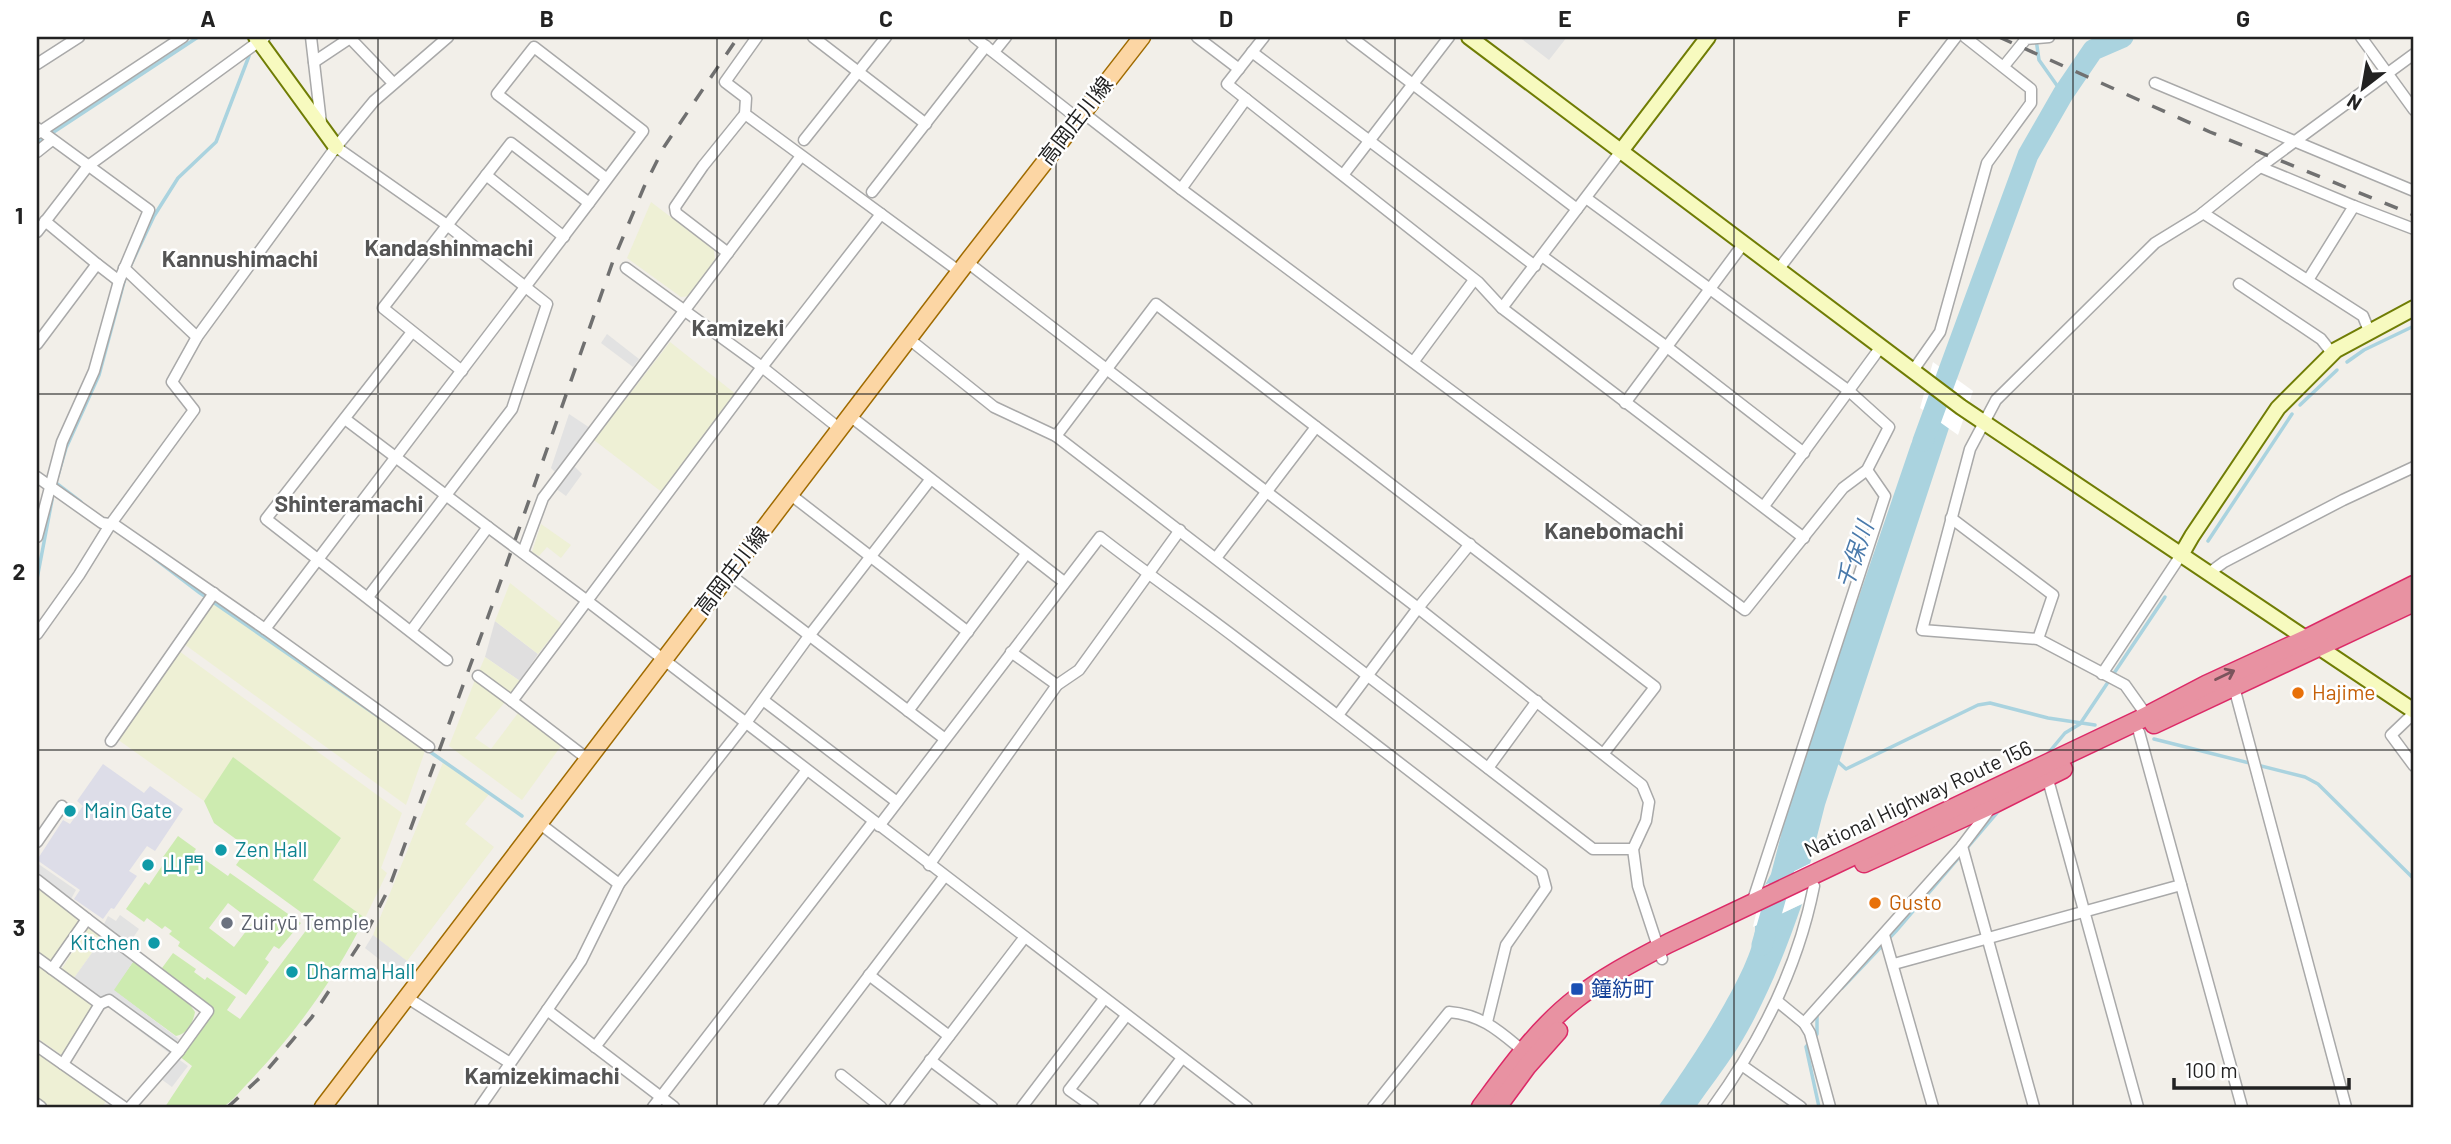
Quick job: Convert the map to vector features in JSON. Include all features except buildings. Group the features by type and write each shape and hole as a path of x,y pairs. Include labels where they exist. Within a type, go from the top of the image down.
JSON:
{"highway":[{"name":"National Highway Route 156","path":"1811,883 2143,724 2234,687 2414,585"},
{"name":"National Highway Route 156","path":"1497,1107 1548,1023 1611,974 1661,954 1756,906 1995,803 2253,662 2312,643 2414,602"},
{"name":"National Highway Route 156","path":"1481,1107 1528,1055"}],"main road":[{"name":"高岡庄川線","path":"323,1107 963,267 1142,37"}],"street":[{"path":"37,64 78,37"},
{"path":"37,537 62,442 94,371 119,281 149,210 39,131 183,37"},
{"path":"311,37 321,125"},
{"path":"37,634 110,525 194,410 172,382 197,337 373,101 448,37"},
{"path":"728,253 676,213 675,207 703,166 745,114 746,98 725,82 757,37"},
{"path":"813,37 926,124"},
{"path":"804,140 886,37"},
{"path":"974,37 1414,361 1745,610 1843,488 1867,470 1889,427 1849,391 1586,198"},
{"path":"872,192 990,49 1006,37"},
{"path":"1197,37 1239,69"},
{"path":"1264,37 1227,84 1474,280 1502,308 1804,538"},
{"path":"1351,37 1577,209"},
{"path":"1343,175 1449,37"},
{"path":"1469,37 1961,407 2414,712 2391,735 2414,766"},
{"path":"1502,308 1708,37"},
{"path":"1778,270 1956,37"},
{"path":"1918,376 1940,332 1987,163 2031,103 2031,89 1965,37"},
{"path":"2004,66 2025,38 2049,37"},
{"path":"2361,37 2414,110"},
{"path":"37,232 88,166 260,38 337,147 447,225 548,304 512,409 368,597"},
{"path":"314,62 350,38 393,83"},
{"path":"265,629 564,237 643,131 534,47 497,94 607,179"},
{"path":"1252,51 1535,266"},
{"path":"2242,1107 2181,885 2143,724 2125,685 2038,639 1923,630 1970,449 1996,400 2155,243 2203,213 2260,167 2414,54"},
{"path":"2155,83 2414,191"},
{"path":"1181,189 1246,99"},
{"path":"745,114 881,214 963,267 1106,370 1267,491 1642,785 1649,802 1646,821 1633,849 1638,886 1661,954"},
{"path":"37,152 51,139"},
{"path":"462,371 383,308 511,143 589,203"},
{"path":"523,552 543,498 801,156"},
{"path":"2260,167 2414,229"},
{"path":"486,175 564,237"},
{"path":"2308,280 2354,205"},
{"path":"2203,213 2363,316 2369,331"},
{"path":"512,701 762,367 881,214"},
{"path":"45,221 119,281"},
{"path":"1625,403 1744,243"},
{"path":"1542,256 1667,347 1804,453"},
{"path":"37,344 97,264"},
{"path":"124,268 197,337"},
{"path":"626,268 762,367 930,480 1063,582"},
{"path":"1414,361 1474,280"},
{"path":"2239,284 2320,339 2332,354"},
{"path":"1056,436 1156,304 1656,687 1604,753"},
{"path":"2102,674 2278,408 2332,354 2414,308"},
{"path":"412,332 266,519 447,660"},
{"path":"909,340 994,407 1056,436 1592,849 1633,849"},
{"path":"1765,506 1880,348"},
{"path":"345,419 586,600 1247,1107"},
{"path":"1216,558 1316,427"},
{"path":"2209,573 2224,562 2331,506 2414,467"},
{"path":"1756,906 1885,496 1867,470"},
{"path":"37,477 102,523 115,525 214,593 429,747"},
{"path":"480,1107 581,961 619,884 745,724 809,636 930,480"},
{"path":"791,495 968,632"},
{"path":"1951,518 2053,595 2038,639"},
{"path":"411,631 488,527"},
{"path":"929,865 1057,685 1079,670 1180,530"},
{"path":"653,1107 876,824 897,802 1100,537 1147,575 1178,594 1338,715 1542,873 1546,888 1506,945 1487,1022"},
{"path":"1338,715 1470,544"},
{"path":"908,711 1026,554"},
{"path":"729,575 945,739"},
{"path":"111,741 214,593"},
{"path":"1010,652 1057,685"},
{"path":"478,676 589,760"},
{"path":"2234,687 2346,1107"},
{"path":"763,700 897,802"},
{"path":"1488,768 1537,701"},
{"path":"596,1047 806,771"},
{"path":"2047,776 2138,1107"},
{"path":"1804,1023 1962,846 1995,803"},
{"path":"37,842 62,806"},
{"path":"539,823 619,884"},
{"path":"1962,846 2034,1107"},
{"path":"775,1105 944,877"},
{"path":"37,880 208,1011 179,1051 130,1107"},
{"path":"1713,1107 1743,1066 1777,1001 1810,914 1811,883"},
{"path":"1894,964 2181,885"},
{"path":"52,969 87,919"},
{"path":"1884,935 1933,1107"},
{"path":"895,1107 1024,938"},
{"path":"37,958 100,1004"},
{"path":"869,975 949,1036"},
{"path":"407,998 510,1063"},
{"path":"1022,1107 1104,999"},
{"path":"62,1064 100,1004 109,1000 179,1051"},
{"path":"1777,1001 1804,1023 1810,1033 1830,1107"},
{"path":"547,1010 674,1107"},
{"path":"1373,1107 1448,1012 1466,1013 1487,1022 1528,1055"},
{"path":"1093,1107 1069,1090 1126,1016"},
{"path":"37,1046 124,1107"},
{"path":"1145,1107 1182,1058"},
{"path":"930,1060 992,1107"},
{"path":"1743,1066 1801,1107"},
{"path":"841,1075 881,1107"}],"shaded area":[{"path":"1519,37 1567,37 1549,60"},
{"path":"607,334 639,359 633,367 601,343"},
{"path":"569,414 590,428 556,473 551,468"},
{"path":"572,464 582,474 566,496 555,488"},
{"path":"495,621 538,654 520,681 485,657"},
{"path":"103,764 144,793 150,786 183,809 155,851 147,846 129,871 137,876 114,909 111,908 103,919 74,899 80,890 37,860 63,820 70,824 83,806 77,801"},
{"path":"37,863 76,890 71,899 37,874"},
{"path":"120,915 139,929 128,945 103,926 108,916 116,921"},
{"path":"373,935 407,961 398,974 365,948"},
{"path":"104,936 135,959 114,990 179,1039 169,1053 104,1004 69,985"},
{"path":"177,1058 188,1066 172,1087 161,1079"}],"green space":[{"path":"651,202 714,250 715,260 690,296 681,297 627,258"},
{"path":"670,342 737,395 663,493 594,440"},
{"path":"541,524 571,545 561,558 547,547 539,556 532,552"},
{"path":"510,583 562,624 538,654 495,621"},
{"path":"213,602 282,647 425,751 406,805 184,644"},
{"path":"179,651 402,813 381,868 387,873 365,918 313,880 341,838 234,758 204,801 117,739"},
{"path":"485,657 520,681 510,695 479,671"},
{"path":"475,680 505,702 475,738 491,749 518,713 561,746 522,800 449,746"},
{"path":"233,757 341,838 313,880 365,918 341,963 312,1006 281,1046 233,1099 224,1106 205,1109 165,1107 192,1066 179,1056 214,1011 162,968 173,953 196,969 194,972 205,980 207,977 236,997 227,1010 240,1019 313,921 236,865 248,848 214,823 204,801"},
{"path":"444,760 490,793 465,824 494,847 407,961 373,935"},
{"path":"178,836 196,849 194,852 228,876 230,873 301,923 279,949 274,946 265,959 269,962 246,995 178,946 180,942 169,934 172,931 165,926 162,929 147,918 144,922 126,909 145,882 149,885 166,860 163,857","holes":["228,903 253,922 234,947 209,928"]},
{"path":"37,888 77,918 78,924 53,959 48,960 37,952"},
{"path":"89,926 104,936 74,978 61,970"},
{"path":"135,959 188,1002 195,1012 191,1024 183,1033 176,1036 113,990"},
{"path":"37,964 95,1006 63,1056 37,1038"},
{"path":"37,1050 107,1100 102,1107 50,1107 37,1098"}],"water":[{"path":"1925,411 1949,428 1825,805 1810,864 1765,885 1771,874 1791,796 1911,444"},
{"path":"1802,904 1765,996 1727,1064 1696,1107 1658,1107 1732,991 1753,943 1755,926"}],"pier":[{"path":"1933,362 1973,391 1958,435 1920,408"},
{"path":"1813,862 1806,902 1753,927 1762,887"}],"waterway":[{"path":"37,143 198,37"},
{"name":"千保川","path":"1923,441 2028,155 2063,94 2093,50 2123,37"},
{"path":"2036,39 2039,60 2063,94"},
{"path":"128,271 154,216 178,178 216,142 249,56"},
{"path":"56,482 66,448 99,375 125,278"},
{"path":"2347,362 2364,350 2414,326"},
{"path":"2300,405 2337,370"},
{"path":"2208,541 2292,414"},
{"path":"56,483 81,502"},
{"path":"37,579 52,500"},
{"path":"154,558 385,721"},
{"path":"2045,757 2065,733 2080,724 2165,597"},
{"path":"1836,760 1846,769 1978,705 1990,703 2048,718 2095,725"},
{"path":"2154,739 2305,777 2318,784 2414,879"},
{"path":"426,749 522,816"},
{"path":"1842,988 1896,931 2001,808"},
{"name":"千保川","path":"1762,945 1789,851"},
{"path":"1817,1014 1817,1034 1806,1047 1819,1107"}],"railway":[{"path":"228,1107 263,1075 312,1017 364,937 389,888 613,261 664,147 738,37"},
{"path":"1999,37 2210,132 2414,215"}],"place":[{"name":"Hajime","path":"2298,693"},
{"name":"Main Gate","path":"70,811"},
{"name":"Zen Hall","path":"221,850"},
{"name":"山門","path":"148,865"},
{"name":"Gusto","path":"1875,903"},
{"name":"Zuiryū Temple","path":"227,923"},
{"name":"Kitchen","path":"154,943"},
{"name":"Dharma Hall","path":"292,972"},
{"name":"鐘紡町","path":"1577,989"}],"district":[{"name":"Kandashinmachi","path":"449,248"},
{"name":"Kannushimachi","path":"240,259"},
{"name":"Kamizeki","path":"738,328"},
{"name":"Shinteramachi","path":"349,504"},
{"name":"Kanebomachi","path":"1614,531"},
{"name":"Kamizekimachi","path":"542,1076"}]}
